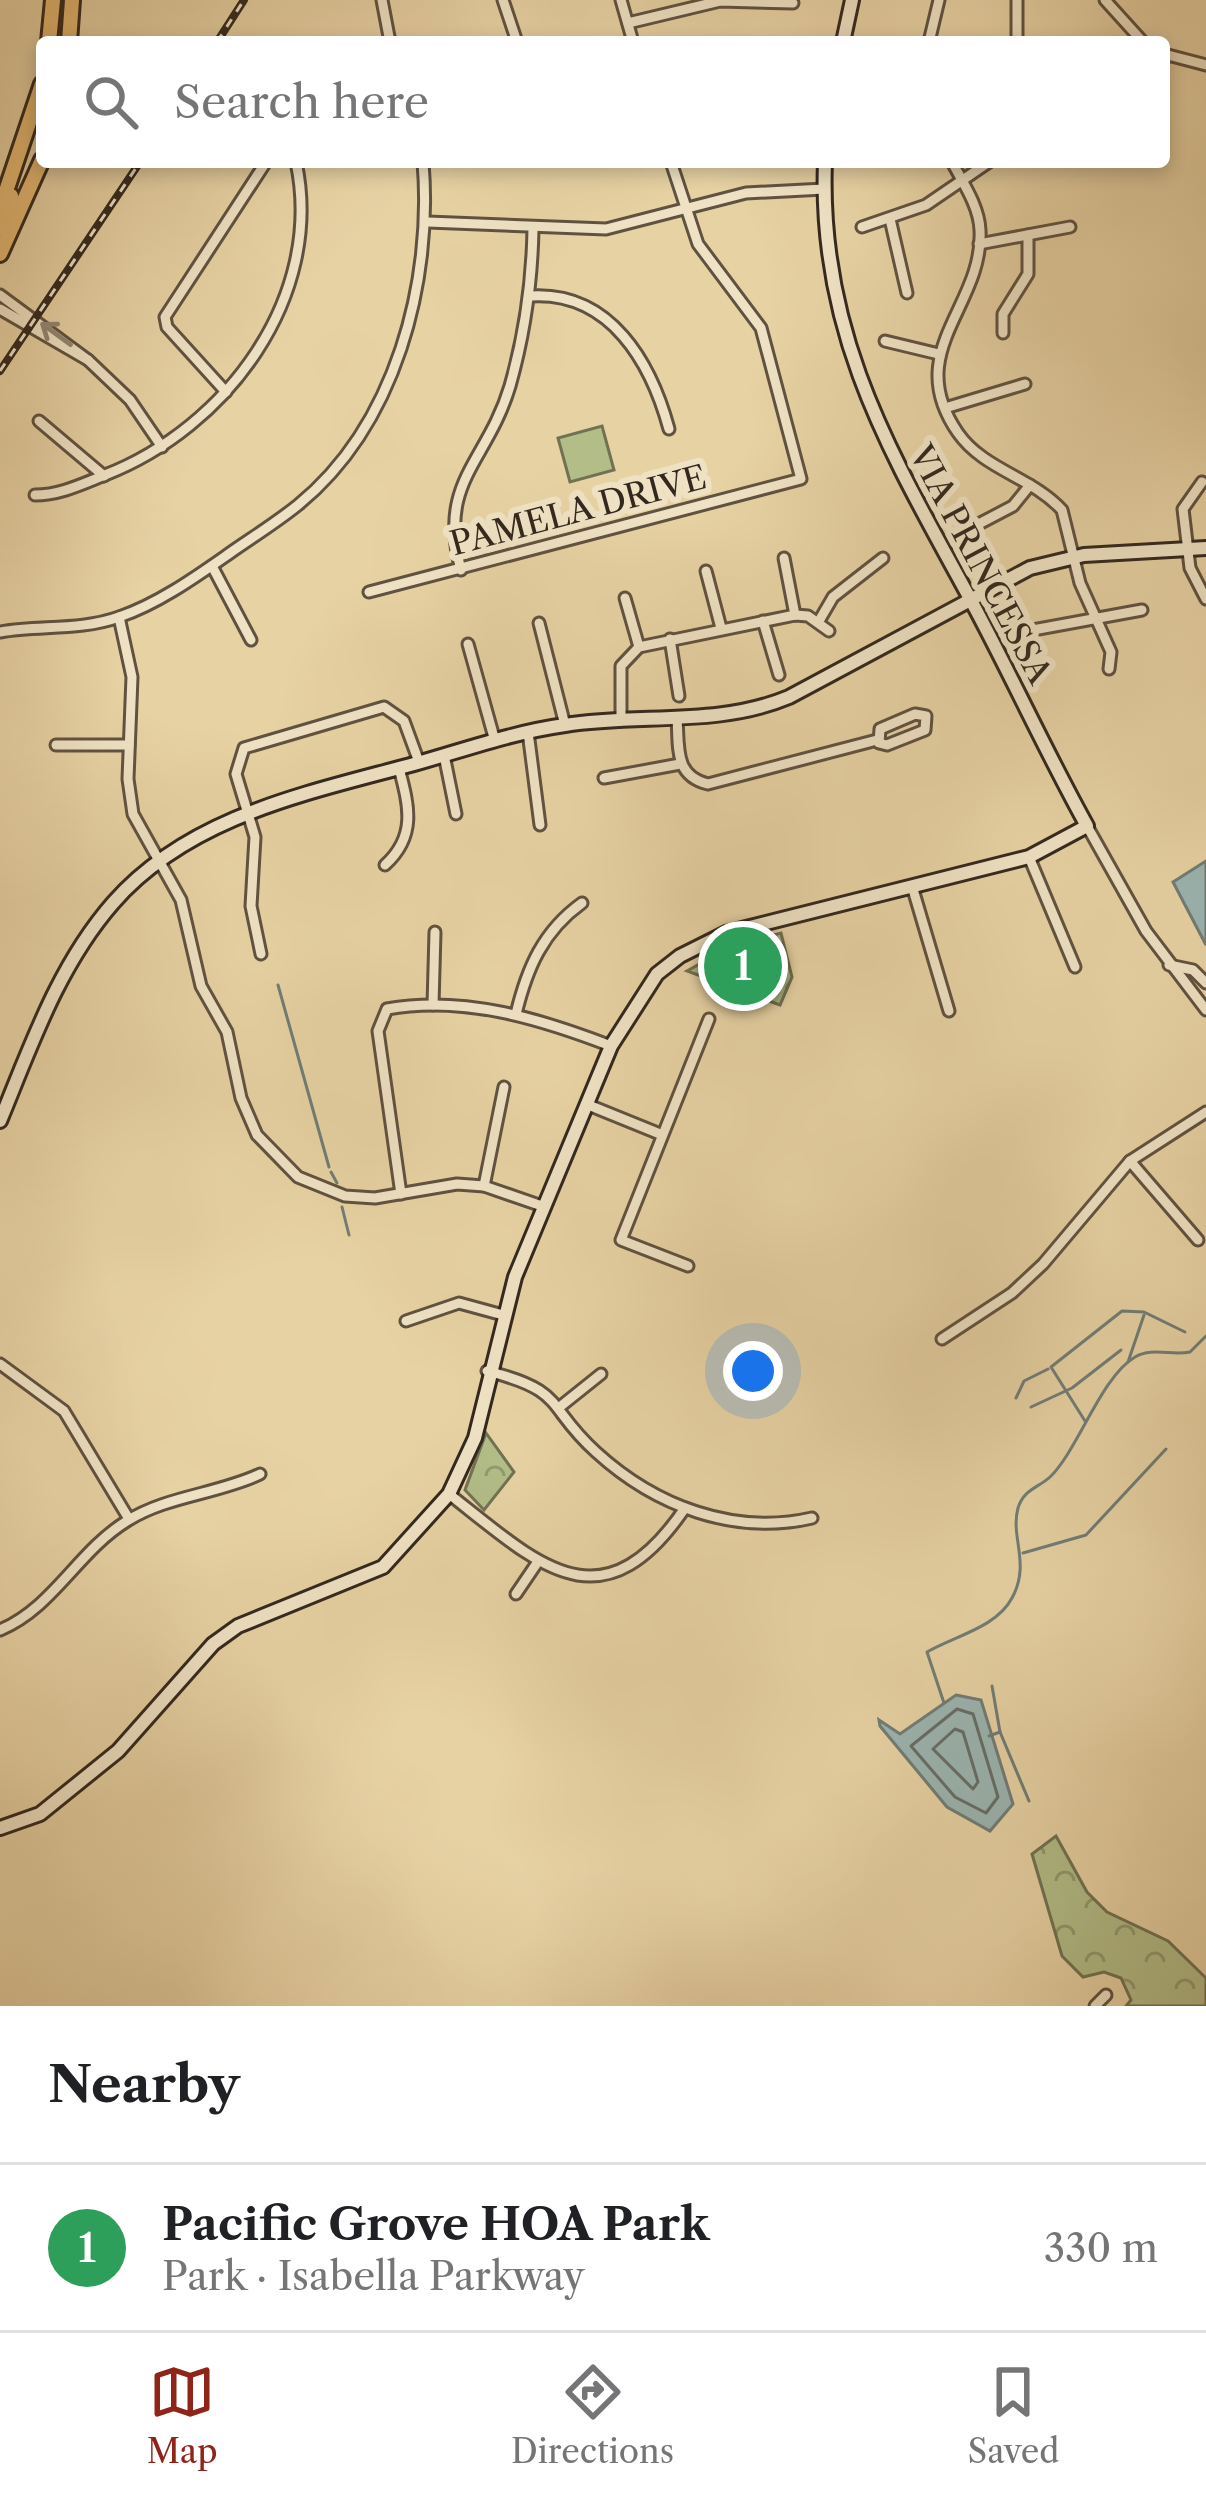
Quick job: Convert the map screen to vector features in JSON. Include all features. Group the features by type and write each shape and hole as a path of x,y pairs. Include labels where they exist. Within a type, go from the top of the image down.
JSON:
{"main road":[{"path":"50,36 53,0"},
{"path":"69,36 72,0"},
{"path":"0,209 36,103"},
{"path":"0,254 38,168"},
{"path":"0,229 10,212 11,184"}],"street":[{"path":"382,0 389,36"},
{"path":"503,0 515,36"},
{"path":"621,0 631,36"},
{"path":"844,36 852,0"},
{"path":"930,36 939,0"},
{"path":"1016,36 1017,0"},
{"path":"1106,0 1138,36"},
{"path":"628,23 720,1 793,3"},
{"path":"1170,56 1206,65"},
{"path":"226,392 167,327 165,317 262,168"},
{"path":"35,495 104,476 162,447 209,413 226,392 254,357 289,281 302,212 297,168"},
{"path":"0,632 118,617 212,566 300,504 331,472 374,409 412,313 428,222 423,168"},
{"path":"673,168 688,208"},
{"name":"VIA PRINCESSA","path":"825,168 830,269 858,382 890,453 1087,826 1169,965 1206,1010"},
{"path":"955,168 976,210 979,244 976,265 939,354 944,408 960,436 983,460 1030,485 1061,510 1080,583 1099,616 1111,652 1109,669"},
{"path":"862,227 890,219 980,168"},
{"path":"428,222 606,229 746,193 824,189"},
{"name":"PAMELA DRIVE","path":"369,592 801,479 761,328 698,244 688,208"},
{"path":"890,219 907,293"},
{"path":"979,244 1070,226"},
{"path":"461,570 452,537 456,494 508,390 532,296 533,229"},
{"path":"1003,334 1003,314 1028,274 1028,235"},
{"path":"0,295 88,360 130,400 162,447"},
{"path":"532,296 552,295 594,311 632,342 658,389 669,429"},
{"path":"0,309 88,360"},
{"path":"885,341 939,354"},
{"path":"944,408 1024,384"},
{"path":"39,421 104,476"},
{"path":"1202,482 1183,509 1185,550 1194,583 1206,599"},
{"path":"971,528 1013,506 1030,485"},
{"path":"0,1121 74,956 115,900 159,864 248,812 565,724 731,715 790,697 1030,568 1075,556 1206,548"},
{"path":"784,558 795,615"},
{"path":"819,621 833,597 883,558"},
{"path":"212,566 251,640"},
{"path":"706,571 721,628"},
{"path":"626,598 639,647"},
{"path":"1022,632 1142,610"},
{"path":"622,721 621,666 639,647 795,615 819,621 830,631"},
{"path":"118,617 132,677 133,814 181,900 201,986 227,1033 241,1098 257,1135 298,1177 320,1189 360,1197 457,1184 484,1186 542,1206"},
{"path":"763,621 779,675"},
{"path":"539,622 565,724"},
{"path":"670,639 679,696"},
{"path":"468,644 495,741"},
{"path":"261,954 251,906 255,837 236,774 244,748 256,740 384,707 404,721 419,763"},
{"path":"677,718 680,764 695,781 725,782 878,740 887,746 922,732 927,719 915,714 880,729 878,740"},
{"path":"528,732 540,825"},
{"path":"56,745 129,745"},
{"path":"444,755 456,814"},
{"path":"604,778 680,764"},
{"path":"386,865 406,840 410,820 399,768"},
{"path":"0,1828 40,1814 118,1751 213,1644 238,1626 382,1567 448,1494 476,1438 503,1316 542,1206 611,1046 657,974 702,943 1029,857 1087,826"},
{"path":"1029,857 1075,968"},
{"path":"912,886 949,1011"},
{"path":"516,1014 539,946 561,917 581,902"},
{"path":"433,1005 435,932"},
{"path":"1169,965 1193,970 1206,983"},
{"path":"401,1194 378,1021 387,1009 433,1005 516,1014 611,1046"},
{"path":"688,1266 621,1240 709,1018"},
{"path":"484,1186 504,1087"},
{"path":"586,1104 660,1134"},
{"path":"942,1339 1012,1293 1043,1264 1130,1161 1206,1112"},
{"path":"1130,1161 1198,1240"},
{"path":"406,1321 459,1303 503,1316"},
{"path":"0,1364 64,1412 129,1519"},
{"path":"488,1371 529,1382 561,1406 596,1453 685,1508 742,1526 812,1518"},
{"path":"561,1406 601,1374"},
{"path":"0,1630 26,1618 96,1543 129,1519 260,1474"},
{"path":"448,1494 537,1563 582,1576 613,1572 643,1559 685,1508"},
{"path":"516,1594 537,1563"},
{"path":"1095,2006 1106,1995"}],"green space":[{"path":"602,426 614,470 570,482 558,438"},
{"path":"781,933 792,977 780,1005 687,971 734,945"},
{"path":"486,1433 514,1472 484,1510 465,1490"},
{"path":"1056,1836 1087,1892 1107,1912 1168,1941 1206,1978 1206,2006 1126,2006 1131,2000 1121,1978 1104,1972 1083,1977 1062,1956 1032,1854"}],"water":[{"path":"1206,861 1206,945 1173,882"},
{"path":"956,1695 981,1700 1013,1804 990,1831 947,1807 880,1726 879,1720 900,1734"}],"waterway":[{"path":"278,985 329,1167"},
{"path":"331,1172 337,1183"},
{"path":"342,1207 349,1235"},
{"path":"1085,1421 1051,1367 1122,1311 1144,1312 1185,1332"},
{"path":"1128,1362 1144,1315"},
{"path":"944,1703 927,1652 985,1624 1012,1598 1020,1573 1016,1519 1024,1497 1060,1465 1123,1367 1148,1353 1190,1352 1206,1336"},
{"path":"1031,1407 1072,1388 1121,1350"},
{"path":"1016,1398 1024,1381 1048,1369"},
{"path":"1023,1553 1086,1535 1166,1449"},
{"path":"989,1736 1000,1732 992,1686"},
{"path":"1000,1732 1029,1801"}],"railway":[{"path":"221,36 244,0"},
{"path":"0,371 136,168"}],"place":[{"name":"Pacific Grove HOA Park","path":"743,966"}]}
